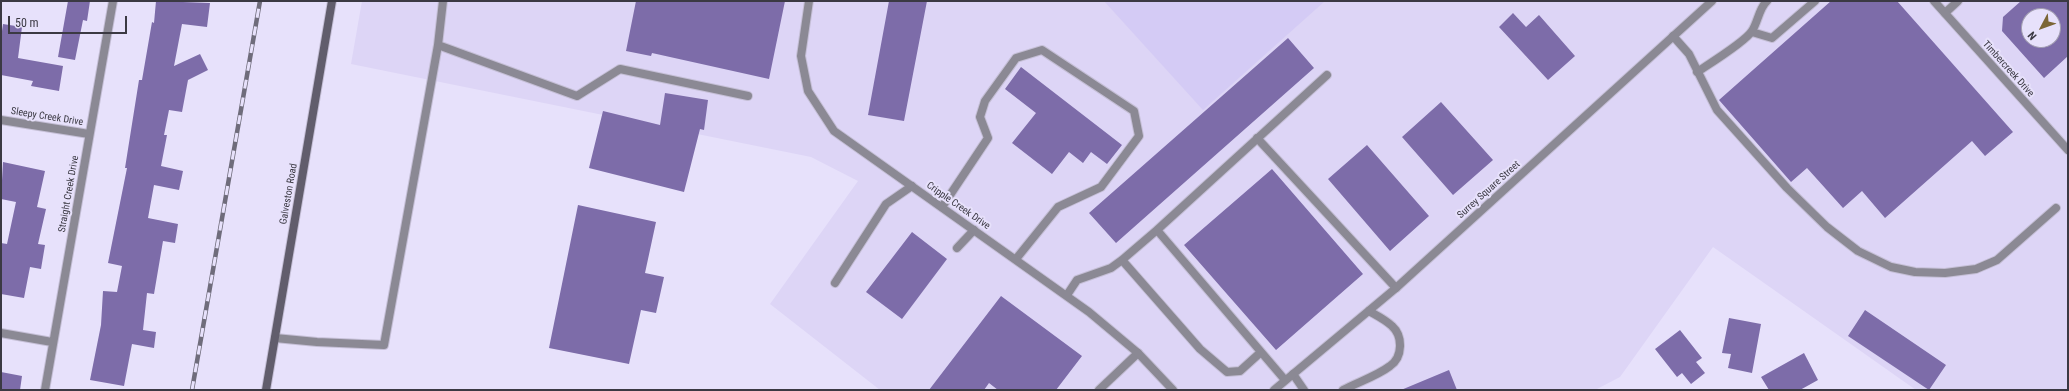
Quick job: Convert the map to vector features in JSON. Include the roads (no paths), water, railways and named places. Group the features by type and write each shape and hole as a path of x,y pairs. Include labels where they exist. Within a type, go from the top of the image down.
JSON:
{"main road":[{"name":"Galveston Road","path":"266,390 332,1"}],"street":[{"name":"Straight Creek Drive","path":"44,390 113,1"},
{"path":"275,338 317,342 384,345 438,45 442,1"},
{"name":"Cripple Creek Drive","path":"810,1 800,56 808,90 834,131 1067,295 1138,353 1169,388"},
{"name":"Surrey Square Street","path":"1274,390 1396,288 1712,1"},
{"path":"1697,72 1726,53 1752,32 1763,5 1767,1"},
{"path":"1752,32 1772,38 1815,1"},
{"name":"Timbercreek Drive","path":"1934,1 2068,150"},
{"path":"1945,13 1958,1"},
{"path":"1673,36 1689,54 1717,110 1787,188 1827,227 1858,251 1891,267 1915,272 1945,273 1976,269 1997,260 2056,208"},
{"path":"438,45 577,96 620,69 748,96"},
{"path":"942,207 988,138 980,117 985,101 1016,58 1042,50 1134,111 1139,136 1101,186 1058,207 1016,259"},
{"path":"1067,295 1078,280 1111,268 1122,260 1327,75"},
{"name":"Sleepy Creek Drive","path":"1,120 90,134"},
{"path":"1257,138 1396,288"},
{"path":"836,283 886,204 912,186"},
{"path":"957,248 974,230"},
{"path":"1157,230 1286,380"},
{"path":"1122,260 1200,349 1227,372 1240,371 1261,352"},
{"path":"1344,390 1391,366 1399,355 1401,342 1397,332 1392,325 1369,311"},
{"path":"1,333 52,342"},
{"path":"1099,390 1138,353"},
{"path":"1293,374 1304,390"}],"railway":[{"path":"192,390 260,1"}]}
